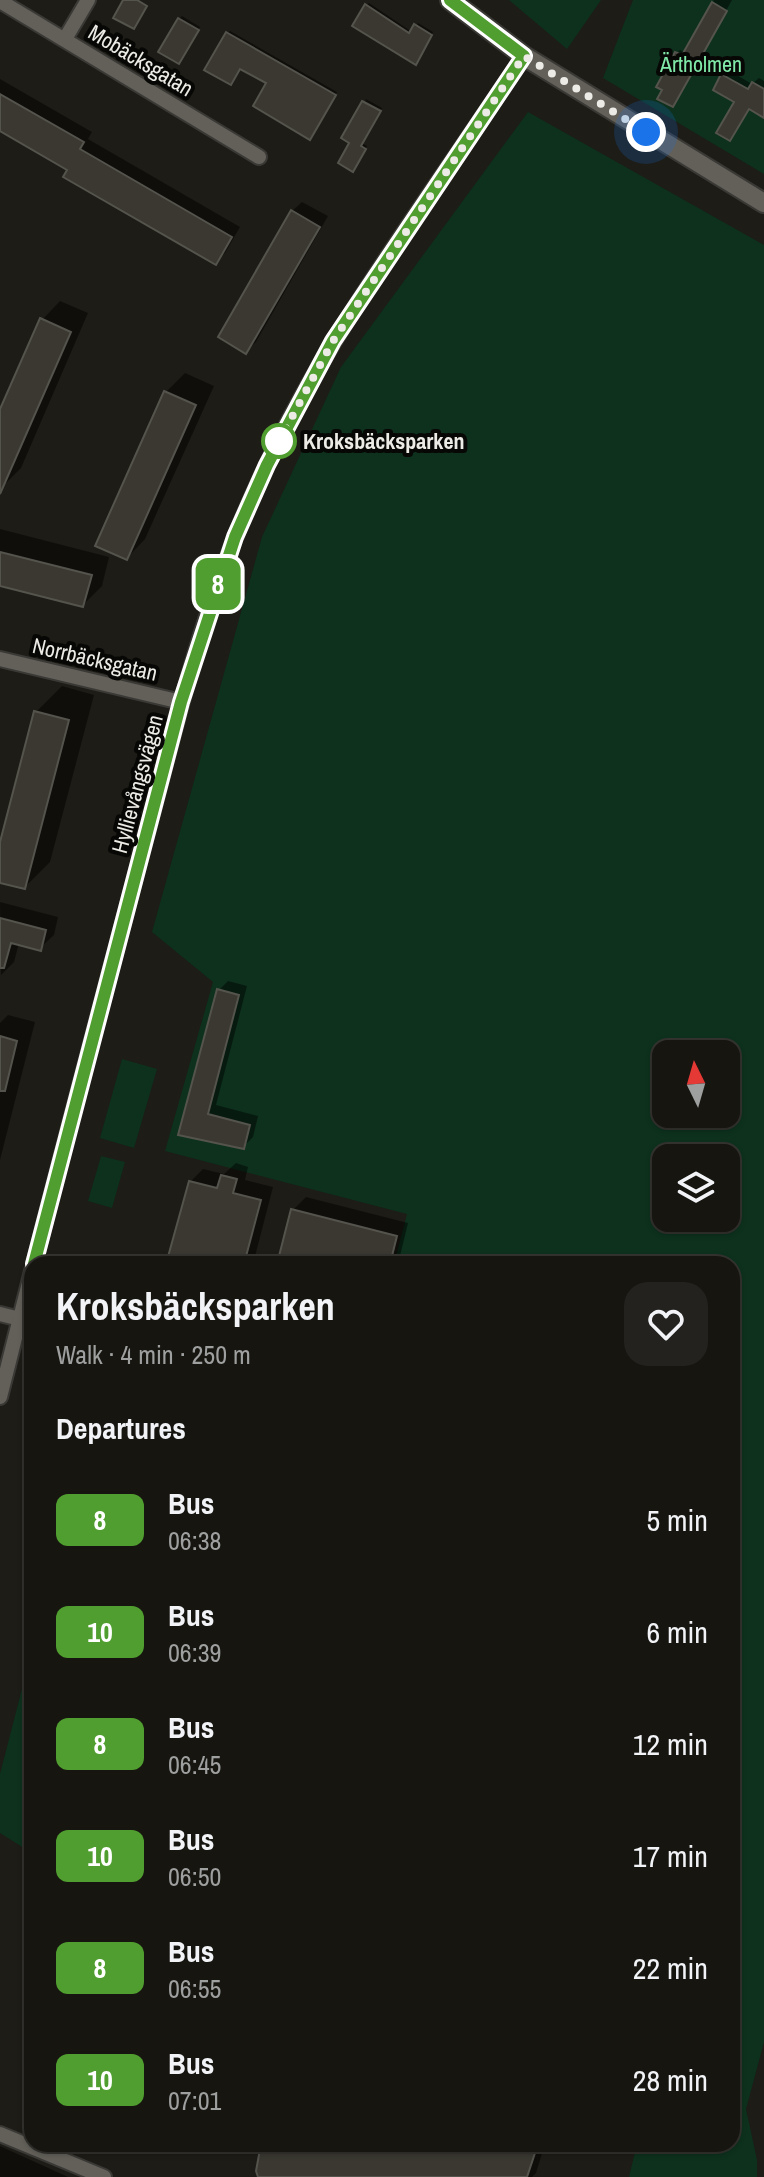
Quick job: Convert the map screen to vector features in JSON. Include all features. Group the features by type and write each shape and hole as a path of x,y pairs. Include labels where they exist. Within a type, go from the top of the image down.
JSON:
{"street":[{"path":"65,39 88,0"},
{"path":"450,0 524,56 764,203"},
{"name":"Mobäcksgatan","path":"0,1 259,157"},
{"name":"Hyllievångsvägen","path":"36,1256 181,702 235,537 279,441 333,341 524,56"},
{"name":"Norrbäcksgatan","path":"0,659 181,702"},
{"path":"0,1397 24,1303"},
{"path":"0,1314 20,1319"},
{"path":"0,2134 24,2144"},
{"path":"44,2152 104,2177"}],"green space":[{"path":"509,0 601,0 567,49"},
{"name":"Ärtholmen","path":"633,0 764,0 764,174 603,78"},
{"name":"Kroksbäcksparken","path":"528,112 764,245 764,2042 746,2109 757,2160 757,2177 629,2177 635,2152 740,2152 740,1256 396,1256 407,1214 165,1151 213,982 152,932 262,537 341,367"},
{"path":"122,1059 157,1069 134,1148 100,1138"},
{"path":"101,1156 125,1162 112,1208 88,1201"},
{"path":"24,1681 24,1848 0,1833 0,1774"}],"building":[{"path":"123,0 137,0 147,6 134,29 113,18"},
{"path":"712,2 727,11 673,107 657,99 662,90 656,87 675,52 682,55"},
{"path":"365,4 409,33 414,24 432,35 416,65 352,26"},
{"path":"178,18 199,30 179,64 158,52"},
{"path":"226,32 336,95 310,140 253,106 266,83 240,69 231,85 204,70"},
{"path":"721,74 748,89 752,82 764,89 764,118 749,109 730,141 716,133 734,102 713,90"},
{"path":"0,94 84,142 80,149 232,237 216,265 63,177 67,170 0,131"},
{"path":"362,101 381,111 361,146 366,149 353,172 338,163 349,143 341,138"},
{"path":"291,210 320,227 246,354 218,337"},
{"path":"40,318 71,332 0,494 0,409"},
{"path":"164,391 196,405 127,560 95,546"},
{"path":"0,552 92,575 83,607 0,586"},
{"path":"34,711 69,720 25,889 0,883 0,842"},
{"path":"0,918 46,930 41,951 11,943 4,968 0,968"},
{"path":"217,989 239,995 208,1114 250,1125 244,1149 178,1135"},
{"path":"0,1036 17,1041 5,1091 0,1091"},
{"path":"221,1175 237,1179 233,1193 261,1200 246,1256 168,1256 189,1181 217,1188"},
{"path":"291,1209 397,1236 392,1256 279,1256"},
{"path":"260,2152 535,2152 527,2177 258,2177"}],"bus line":[{"name":"8","path":"36,1256 181,702 235,537 267,465 333,341 524,56 450,0"}],"place":[{"name":"Kroksbäcksparken","path":"279,441"}],"route":[{"path":"279,441 333,341 524,56 646,132"}]}
